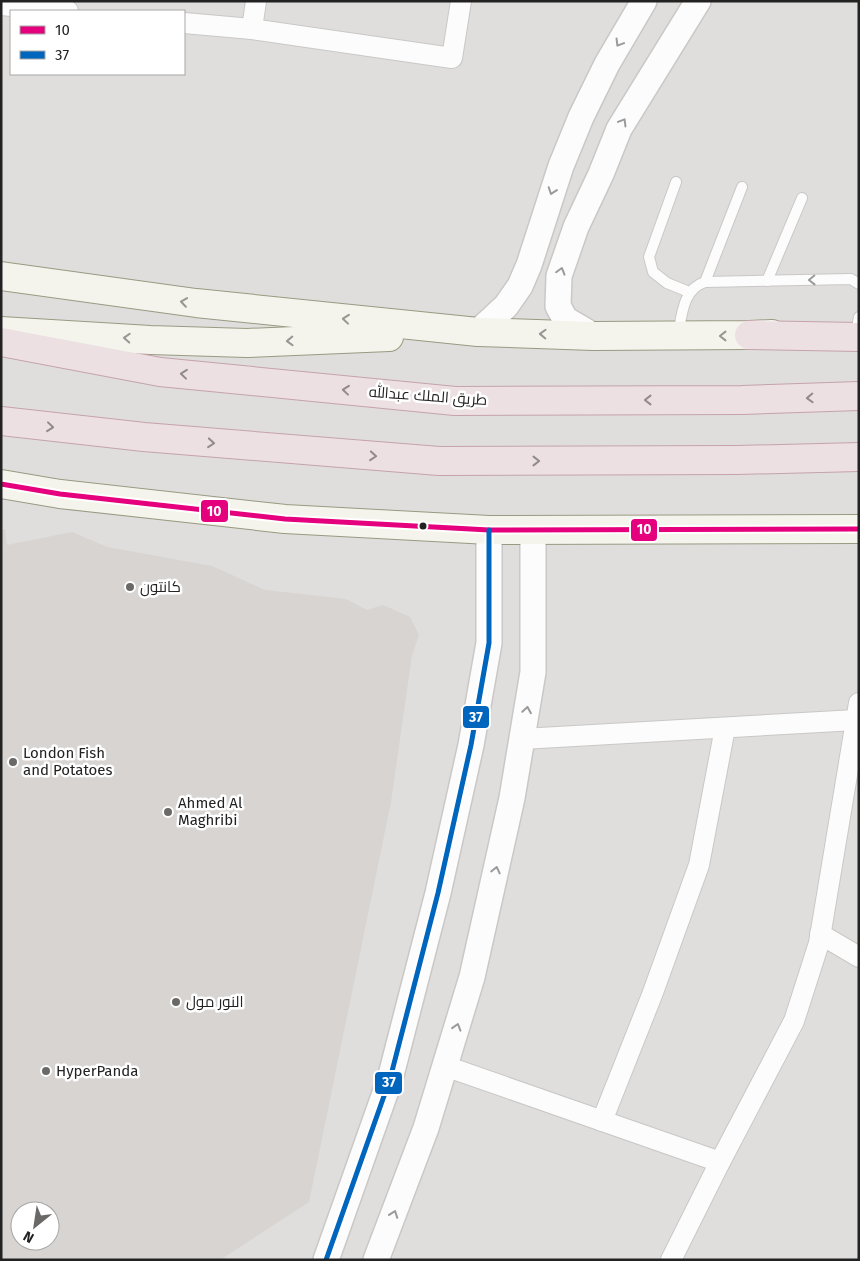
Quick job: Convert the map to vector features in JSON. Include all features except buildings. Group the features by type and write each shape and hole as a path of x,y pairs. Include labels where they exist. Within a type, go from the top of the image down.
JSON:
{"highway":[{"path":"749,336 858,327"},
{"name":"طريق الملك عبدالله","path":"1,342 160,372 455,401 742,400 859,396"},
{"path":"1,421 144,437 439,461 727,460 859,457"}],"main road":[{"path":"1,276 196,303 478,332 594,336 749,336"},
{"path":"1,331 150,340 247,343 478,332"},
{"path":"1,484 60,494 285,518 489,530 859,529"}],"street":[{"path":"252,29 256,1"},
{"path":"185,23 252,29 452,58 461,1"},
{"path":"478,332 506,306 520,286 529,265 564,157 581,117 607,64 644,1"},
{"path":"594,336 565,320 558,306 558,276 576,227 601,174 619,129 698,1"},
{"path":"4,4 59,10"},
{"path":"564,157 601,174"},
{"path":"326,1260 390,1079 440,884 471,745 489,643 489,530"},
{"path":"376,1260 426,1128 472,977 512,798 533,672 533,531"},
{"path":"522,739 725,728 857,711 820,934 794,1020 671,1260"},
{"path":"602,1121 652,995 699,865 725,728"},
{"path":"820,934 859,958"},
{"path":"445,1066 720,1162"}],"lane":[{"path":"676,182 648,257 653,272 667,283 690,292"},
{"path":"705,282 742,187"},
{"path":"767,281 802,198"},
{"path":"678,336 685,301 696,285 705,282 851,279 859,284"}],"shaded area":[{"path":"1,1 859,1 859,1260 1,1260"}],"transit line":[{"name":"10","path":"1,484 60,494 285,519 489,530 859,529"},
{"name":"37","path":"326,1260 390,1079 438,893 471,745 489,643 489,530"}],"place":[{"name":"كانتون","path":"130,587"},
{"name":"London Fish and Potatoes","path":"13,762"},
{"name":"Ahmed Al Maghribi","path":"168,812"},
{"name":"النور مول","path":"176,1002"},
{"name":"HyperPanda","path":"46,1071"}]}
